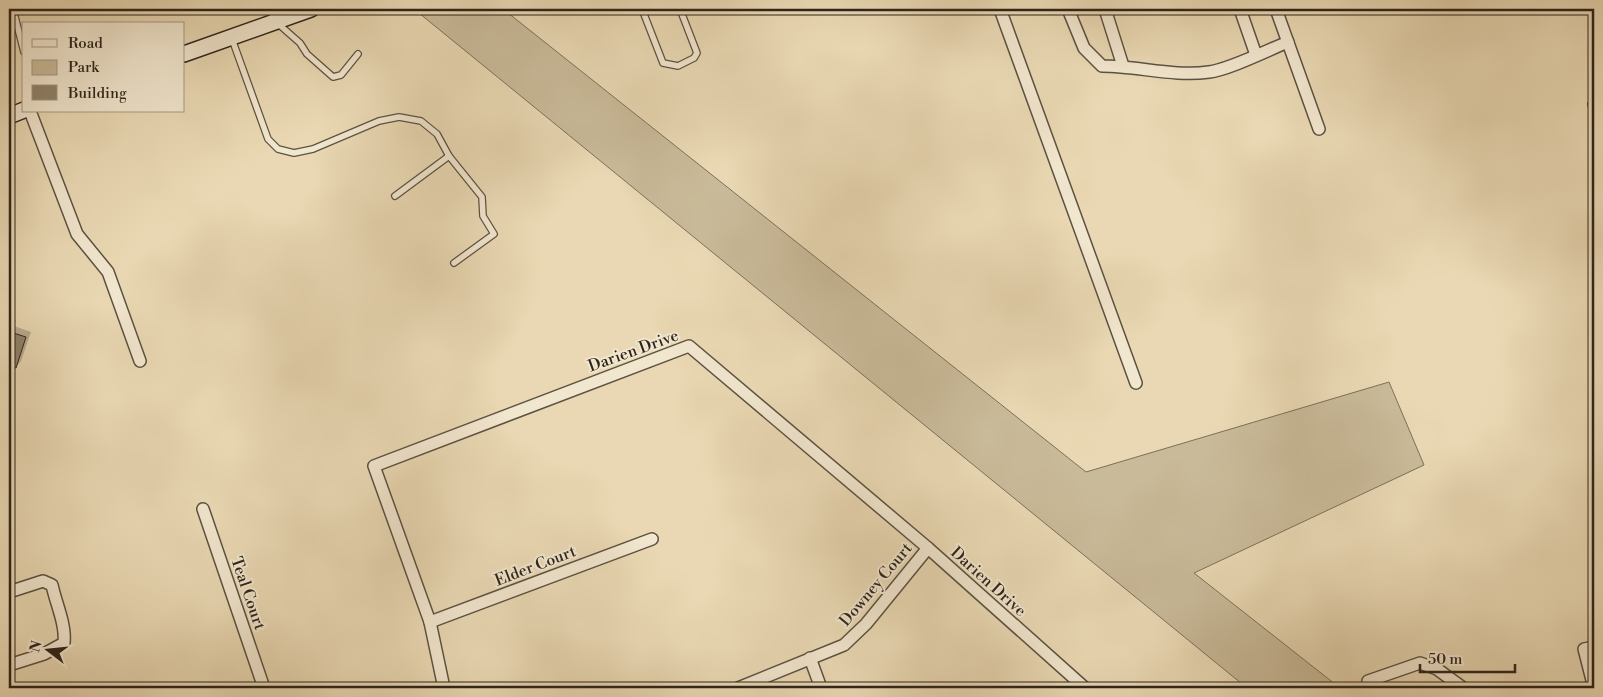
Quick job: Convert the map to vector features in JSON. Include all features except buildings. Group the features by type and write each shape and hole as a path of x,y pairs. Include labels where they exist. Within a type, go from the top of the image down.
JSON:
{"main road":[{"path":"185,54 231,37 272,15 311,9"},
{"path":"9,116 22,111"}],"street":[{"path":"1000,9 1136,383"},
{"path":"1068,9 1084,48 1102,66 1124,66 1183,74 1211,72 1288,42"},
{"path":"1105,9 1124,66"},
{"path":"1240,9 1256,55"},
{"path":"1276,9 1318,130"},
{"path":"30,112 77,234 108,272 140,361"},
{"name":"Darien Drive","path":"444,688 430,622 374,466 689,346 928,548 1085,688"},
{"name":"Teal Court","path":"203,509 264,688"},
{"name":"Elder Court","path":"430,622 652,539"},
{"name":"Downey Court","path":"738,688 844,645 866,624 928,548"},
{"path":"9,592 43,581 52,585 58,612 66,630 64,643 55,649 9,665"},
{"path":"1594,646 1584,649 1594,688"},
{"path":"810,658 821,688"},
{"path":"1368,681 1420,663 1437,669 1463,688"}],"lane":[{"path":"13,9 22,44"},
{"path":"642,9 663,63 678,66 694,58 697,53 680,9"},
{"path":"272,15 300,43 307,54 334,76 341,75 358,54"},
{"path":"231,37 268,139 278,149 294,153 313,149 379,121 399,117 421,122 437,134 449,156 482,197 483,216 494,234 454,262"},
{"path":"1594,99 1591,104 1594,114"},
{"path":"395,196 449,156"}],"green space":[{"path":"414,9 503,9 1086,472 1389,382 1424,465 1194,573 1340,688 1247,688"}]}
